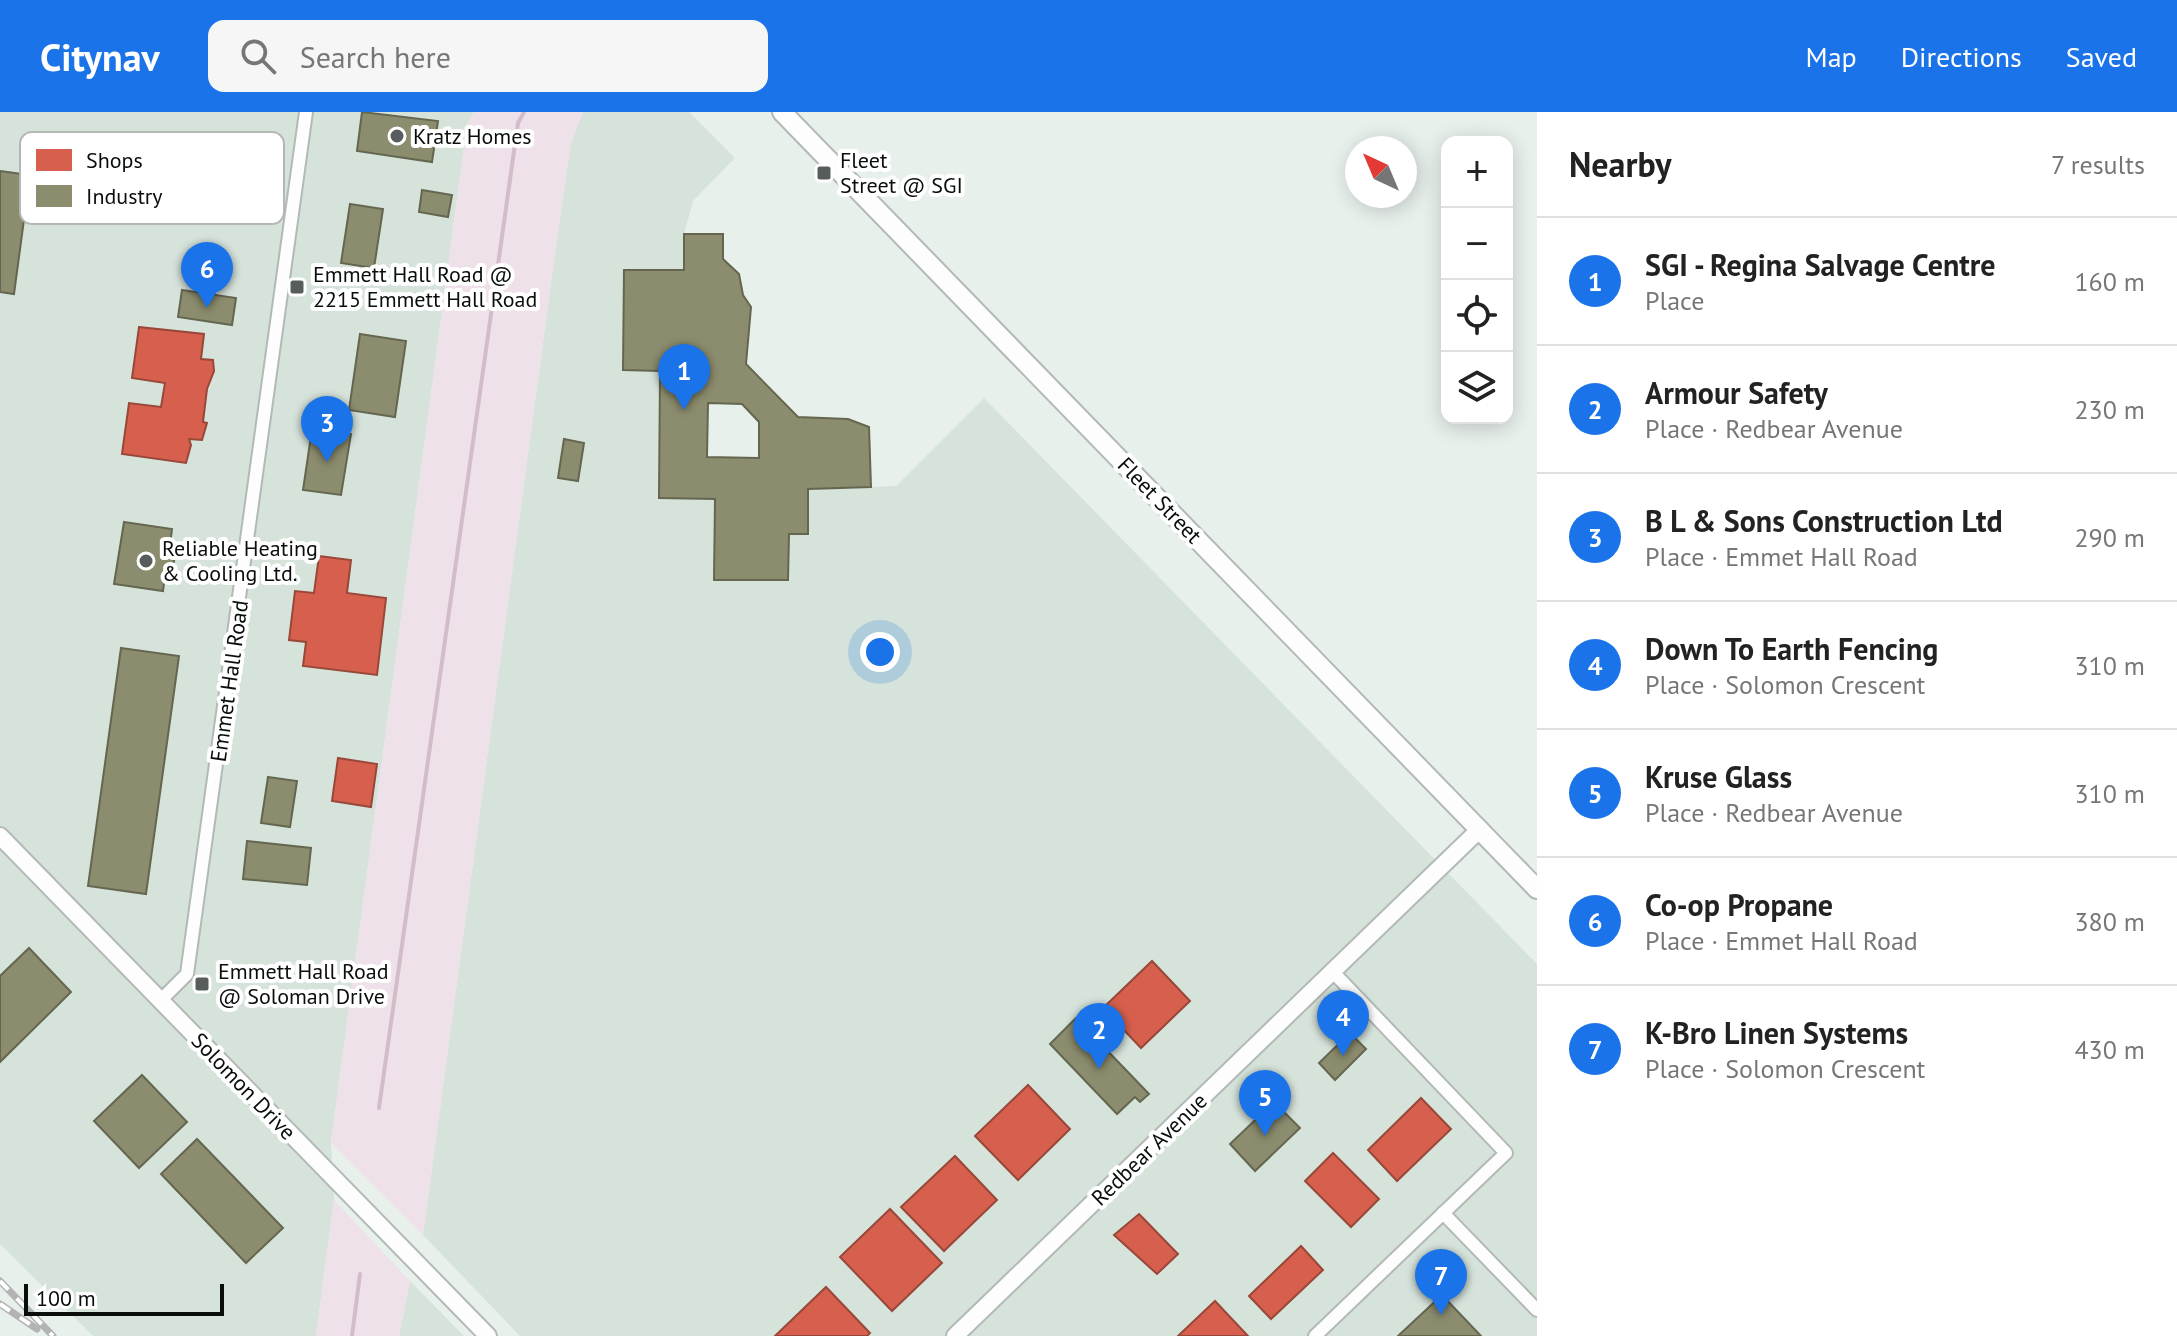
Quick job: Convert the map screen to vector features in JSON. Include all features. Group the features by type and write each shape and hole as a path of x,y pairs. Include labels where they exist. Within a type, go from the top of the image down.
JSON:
{"main road":[{"name":"Fleet Street","path":"782,112 1537,889"}],"street":[{"name":"Emmet Hall Road","path":"160,1001 187,974 306,112"},
{"name":"Redbear Avenue","path":"955,1336 1480,829"},
{"name":"Solomon Drive","path":"0,836 488,1336"},
{"path":"1315,1336 1506,1153 1333,972"},
{"path":"1443,1213 1537,1310"}],"shaded area":[{"path":"0,112 474,112 467,124 331,1143 334,1200 316,1336 93,1336 0,1244"},
{"path":"474,112 583,112 571,143 557,238 423,1235 331,1143 467,124"},
{"path":"583,112 689,112 735,158 693,201 684,234 684,270 623,370 660,371 659,498 715,499 714,579 789,534 808,489 896,486 984,398 1537,964 1537,1336 520,1336 423,1235 557,238 571,143"},
{"path":"334,1200 410,1281 399,1336 316,1336"},
{"path":"410,1281 464,1336 399,1336"}],"building: Shops":[{"path":"139,327 204,334 201,359 213,360 214,371 207,389 203,422 207,423 202,440 189,439 191,445 186,463 122,454 129,403 161,407 165,383 132,378"},
{"path":"319,556 351,560 347,593 386,598 377,675 303,666 306,642 289,640 295,591 314,593"},
{"path":"338,758 377,764 371,807 332,801"},
{"path":"1152,961 1190,1001 1141,1048 1103,1008"},
{"path":"1028,1085 1070,1129 1018,1180 975,1136"},
{"path":"1421,1098 1451,1129 1397,1181 1368,1150"},
{"path":"1333,1153 1379,1199 1351,1227 1305,1181"},
{"path":"955,1156 997,1200 944,1251 901,1207"},
{"path":"890,1209 942,1263 892,1311 840,1257"},
{"path":"1139,1214 1178,1254 1157,1274 1114,1235"},
{"path":"1301,1246 1323,1270 1271,1319 1249,1296"},
{"path":"826,1287 870,1333 867,1336 775,1336"},
{"path":"1215,1301 1248,1336 1178,1336"}],"building: Industry":[{"name":"Kratz Homes","path":"362,112 438,121 432,162 357,151"},
{"path":"0,171 20,174 20,224 23,224 14,294 0,292"},
{"path":"422,190 452,195 448,217 419,212"},
{"path":"350,204 383,209 374,268 341,263"},
{"path":"684,234 723,234 723,259 739,274 743,295 751,307 746,364 798,417 848,419 869,427 871,487 808,489 808,534 789,534 788,580 714,580 715,499 659,498 660,371 623,370 624,270 684,270","holes":["708,403 742,404 759,422 759,458 707,457"]},
{"path":"182,290 236,298 232,325 178,317"},
{"path":"360,334 406,341 395,417 349,410"},
{"path":"312,429 351,434 341,495 303,490"},
{"path":"564,439 584,443 578,481 558,478"},
{"name":"Reliable Heating & Cooling Ltd.","path":"124,522 172,529 170,545 176,546 172,576 165,575 163,591 114,584"},
{"path":"121,648 179,656 146,894 88,886"},
{"path":"268,777 297,781 290,827 261,823"},
{"path":"247,841 311,848 307,885 243,879"},
{"path":"29,948 71,992 0,1062 0,976"},
{"path":"1076,1018 1149,1094 1140,1102 1135,1097 1117,1114 1050,1044"},
{"path":"1350,1033 1366,1049 1335,1080 1319,1063"},
{"path":"142,1075 187,1122 139,1168 94,1121"},
{"path":"1274,1102 1300,1128 1255,1171 1230,1144"},
{"path":"197,1139 283,1228 246,1263 161,1174"},
{"path":"1442,1295 1481,1336 1398,1336"}],"waterway":[{"path":"379,1108 518,123 524,112"},
{"path":"352,1336 360,1274"}],"railway":[{"path":"0,1281 53,1336"},
{"path":"0,1304 37,1329"}],"place":[{"name":"Kratz Homes","path":"397,136"},
{"name":"Fleet Street @ SGI","path":"824,173"},
{"name":"Emmett Hall Road @ 2215 Emmett Hall Road","path":"297,287"},
{"name":"Co-op Propane","path":"207,308"},
{"name":"SGI - Regina Salvage Centre","path":"684,410"},
{"name":"B L & Sons Construction Ltd","path":"327,462"},
{"name":"Reliable Heating & Cooling Ltd.","path":"146,561"},
{"name":"Emmett Hall Road @ Soloman Drive","path":"202,984"},
{"name":"Down To Earth Fencing","path":"1343,1056"},
{"name":"Armour Safety","path":"1099,1069"},
{"name":"Kruse Glass","path":"1265,1136"},
{"name":"K-Bro Linen Systems","path":"1441,1315"}]}
